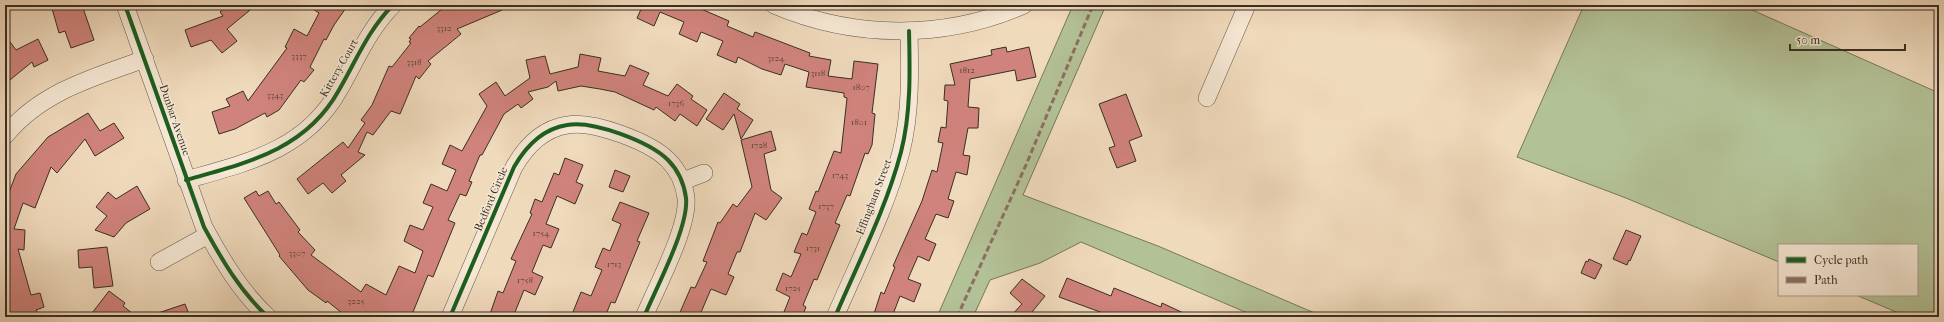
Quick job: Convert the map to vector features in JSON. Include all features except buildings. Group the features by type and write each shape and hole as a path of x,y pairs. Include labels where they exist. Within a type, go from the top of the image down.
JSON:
{"street":[{"name":"Dunbar Avenue","path":"125,5 186,180 208,235 222,260 240,286 268,317"},
{"name":"Kittery Court","path":"186,180 260,158 285,145 308,128 324,112 339,91 370,33 392,5"},
{"path":"774,5 806,18 840,26 874,30 909,31 959,25 993,16 1024,5"},
{"path":"1207,98 1247,5"},
{"name":"Effingham Street","path":"835,317 890,187 901,151 910,83 909,31"},
{"path":"5,136 27,113 48,97 74,84 145,59"},
{"name":"Bedford Circle","path":"450,317 514,167 522,154 543,134 568,125 586,124 601,127 654,150 668,160 683,181 686,198 683,225 644,317"},
{"path":"683,181 704,173"},
{"path":"159,262 208,235"}],"green space":[{"path":"1073,5 1106,5 1023,195 1158,246 1324,317 1257,317 1081,242 1040,263 990,280 973,317 937,317"},
{"path":"1584,5 1741,5 1939,93 1939,317 1908,317 1858,296 1918,296 1918,244 1778,244 1778,262 1626,198 1517,157"}],"marked path":[{"path":"957,317 1026,165 1093,5"}],"cycle path":[{"path":"125,5 204,227 240,286 268,317"},
{"path":"186,180 252,160 273,151 310,127 325,110 339,90 369,35 393,5"},
{"path":"835,317 880,215 901,152 907,122 910,77 909,31"},
{"path":"450,317 514,167 519,159 529,146 550,130 567,125 578,124 606,129 635,140 660,153 678,172 684,187 686,210 682,225 671,258 644,317"}]}
